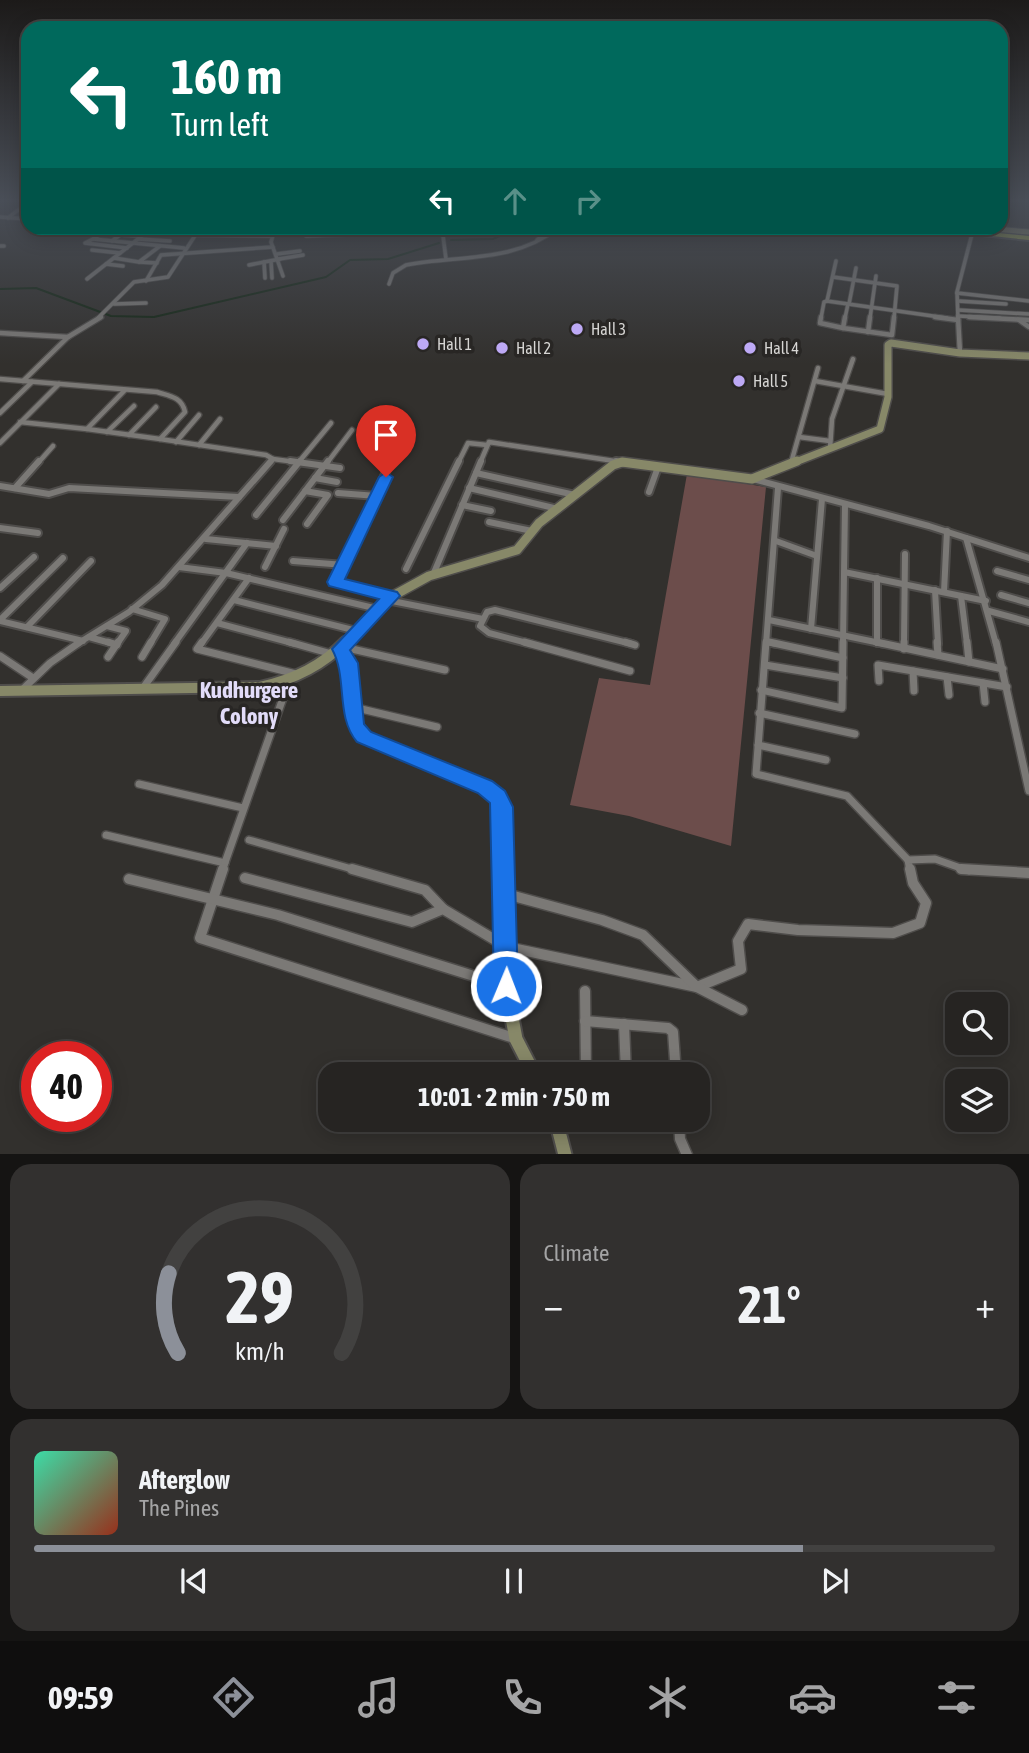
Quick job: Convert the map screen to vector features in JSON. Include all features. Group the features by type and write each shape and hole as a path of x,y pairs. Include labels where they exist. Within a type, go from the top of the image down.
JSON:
{"street":[{"path":"88,279 117,256"},
{"path":"139,262 147,256"},
{"path":"146,281 161,256"},
{"path":"22,381 68,337 105,313 134,282 168,277 180,256"},
{"path":"229,260 230,256"},
{"path":"249,265 285,256"},
{"path":"460,256 446,258 419,262 396,269 389,284 388,273 393,267 418,259 446,258 463,256"},
{"path":"960,354 957,293 966,256"},
{"path":"279,257 283,276"},
{"path":"114,258 157,263"},
{"path":"271,261 272,278"},
{"path":"833,277 897,286 891,335 820,323 836,261"},
{"path":"264,262 265,278"},
{"path":"106,264 123,266"},
{"path":"843,328 856,268"},
{"path":"868,332 876,276"},
{"path":"957,293 1029,301"},
{"path":"827,301 894,311 1029,320"},
{"path":"958,301 1006,304"},
{"path":"114,304 146,303"},
{"path":"958,315 1029,314"},
{"path":"1019,320 1029,327"},
{"path":"1,334 68,337"},
{"path":"753,479 830,445 880,429 888,394 888,345 891,343 960,354 1029,356"},
{"path":"830,445 831,419 841,385 853,359"},
{"path":"791,463 818,368"},
{"path":"0,379 157,392 183,403 185,412 160,439"},
{"path":"815,381 888,394"},
{"path":"0,413 32,382"},
{"path":"0,443 59,384"},
{"path":"87,429 125,390"},
{"path":"107,432 134,406"},
{"path":"129,435 156,407"},
{"path":"176,442 200,415"},
{"path":"199,445 220,419"},
{"path":"20,422 160,439 340,468"},
{"path":"256,515 331,423"},
{"path":"283,520 352,430"},
{"path":"799,437 830,445"},
{"path":"365,442 398,446 335,582 389,598 483,619"},
{"path":"406,569 468,443 487,445 489,442 753,479 778,488 947,531 1029,558"},
{"path":"433,575 487,445"},
{"path":"15,488 53,446"},
{"path":"23,689 33,678 86,639 132,609 180,567 273,459"},
{"path":"0,691 260,687 289,681 339,650 389,598 433,575 512,553 558,509 613,465 622,462"},
{"path":"649,492 658,467"},
{"path":"476,473 575,495"},
{"path":"315,478 337,482"},
{"path":"0,486 49,494 73,488 239,498"},
{"path":"469,488 558,509"},
{"path":"697,987 741,968 738,941 748,924 798,930 893,933 920,923 926,903 913,883 908,860 847,796 756,774 778,488"},
{"path":"305,491 328,495 307,524"},
{"path":"338,493 377,496"},
{"path":"811,629 822,499"},
{"path":"761,690 842,708 845,504"},
{"path":"462,505 491,511"},
{"path":"489,522 532,531"},
{"path":"0,528 38,533"},
{"path":"265,567 284,529"},
{"path":"944,592 947,531"},
{"path":"966,538 989,611 1029,791"},
{"path":"205,540 276,546"},
{"path":"776,541 817,556"},
{"path":"143,688 247,544"},
{"path":"904,649 905,554"},
{"path":"0,588 34,557"},
{"path":"0,621 63,558"},
{"path":"27,627 92,561"},
{"path":"293,561 345,565"},
{"path":"180,567 226,573 378,609"},
{"path":"997,571 1029,580"},
{"path":"844,572 986,601"},
{"path":"249,578 197,649 302,675"},
{"path":"877,578 877,643"},
{"path":"934,590 938,656"},
{"path":"1001,595 1029,603"},
{"path":"961,596 969,662"},
{"path":"234,600 357,631"},
{"path":"132,609 165,620 142,657"},
{"path":"630,671 489,634 482,630 483,619 487,612 495,611 635,645"},
{"path":"989,611 1029,622"},
{"path":"769,620 1003,669"},
{"path":"0,621 117,645"},
{"path":"216,623 445,670"},
{"path":"107,625 126,631 108,657"},
{"path":"767,642 843,658"},
{"path":"339,650 349,663 355,727 364,737 485,787 498,797 503,807 506,986 516,1039 528,1062"},
{"path":"0,656 26,670 33,678"},
{"path":"765,665 843,678"},
{"path":"879,681 878,665 1007,687"},
{"path":"913,671 914,691"},
{"path":"947,677 949,695"},
{"path":"289,681 200,938 516,1039"},
{"path":"983,683 985,702"},
{"path":"353,707 438,727"},
{"path":"759,713 855,734"},
{"path":"758,745 826,760"},
{"path":"138,784 243,808"},
{"path":"106,835 225,863"},
{"path":"249,840 425,890 443,909 507,947 697,987 742,1010"},
{"path":"908,860 935,859 965,871 1029,873"},
{"path":"245,877 412,922 443,909"},
{"path":"129,878 278,915 506,986"},
{"path":"506,894 602,920 643,935 697,987"},
{"path":"585,991 586,1062"},
{"path":"585,1021 663,1027 673,1032 675,1062"},
{"path":"624,1024 626,1062"},
{"path":"559,1132 565,1154"},
{"path":"680,1132 687,1154"}],"shaded area":[{"path":"687,474 766,487 731,846 629,816 570,805 599,678 650,685"}],"waterway":[{"path":"0,289 36,288 111,316 154,317 326,277 350,260 388,259 398,256"}],"place":[{"name":"Hall 3","path":"577,329"},
{"name":"Hall 1","path":"423,344"},
{"name":"Hall 2","path":"502,348"},
{"name":"Hall 4","path":"750,348"},
{"name":"Hall 5","path":"739,381"}],"district":[{"name":"Kudhurgere Colony","path":"249,703"}],"route":[{"path":"386,477 335,582 391,596 340,649 349,663 355,727 364,737 485,787 498,797 503,807 506,986"}]}
